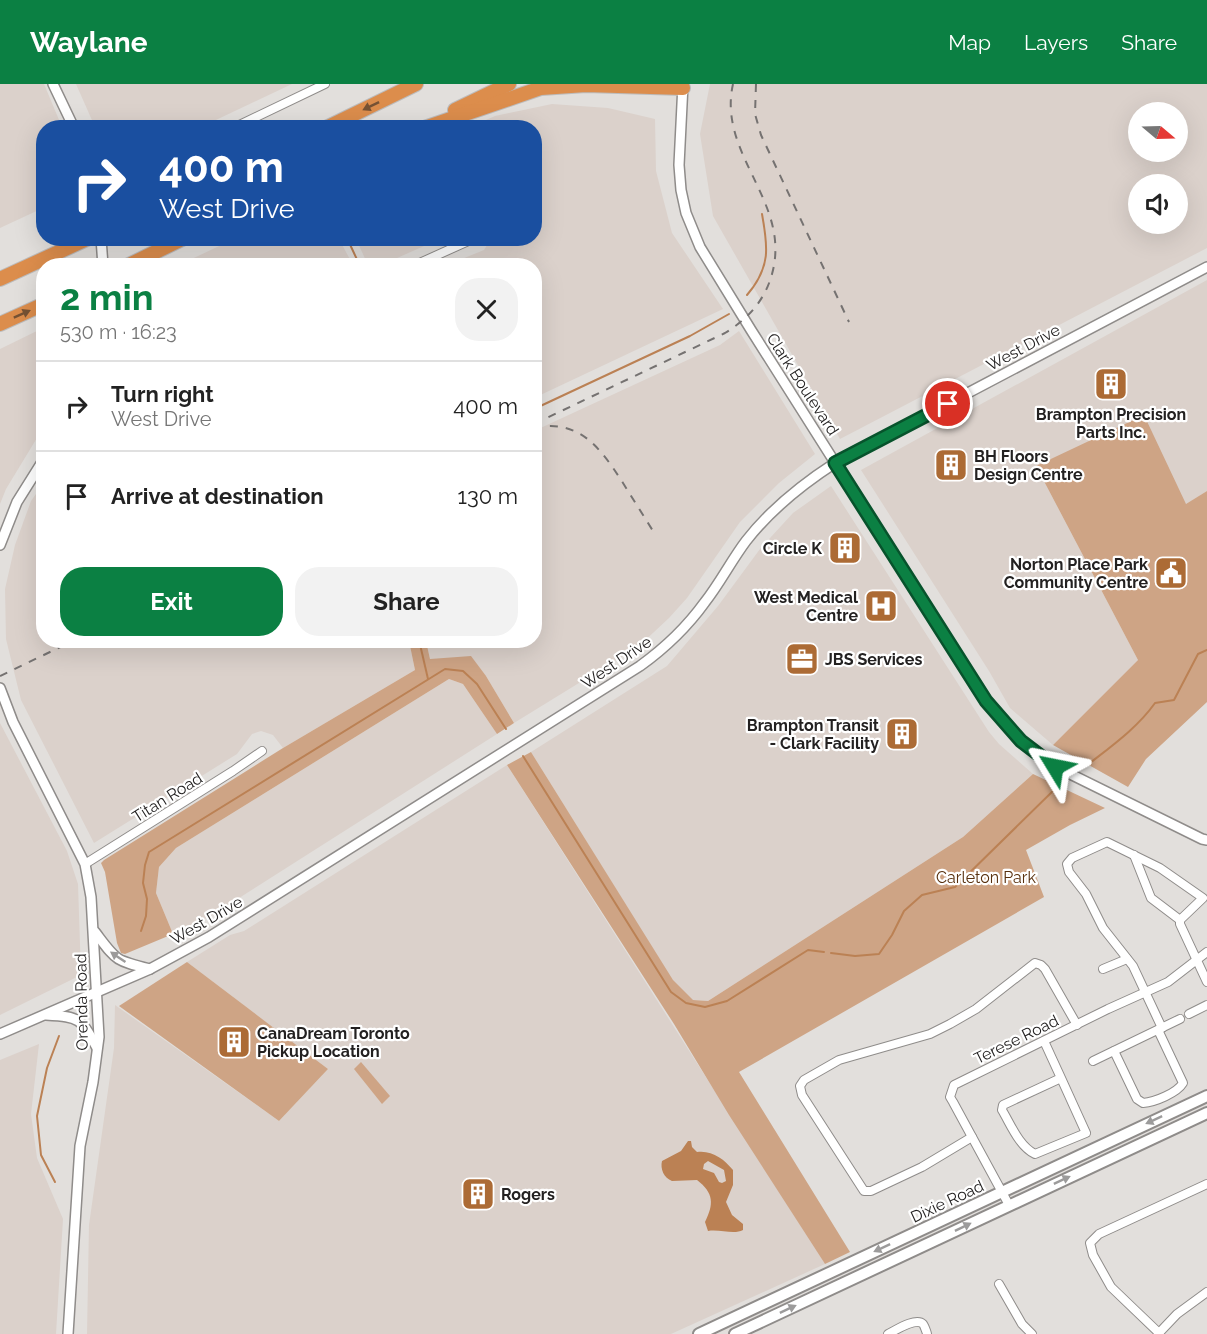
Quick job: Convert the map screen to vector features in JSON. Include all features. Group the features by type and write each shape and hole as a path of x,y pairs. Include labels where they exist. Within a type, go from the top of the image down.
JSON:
{"highway":[{"path":"342,120 416,84"},
{"path":"434,120 508,84"},
{"path":"447,120 541,88 586,85 683,86"},
{"path":"46,258 72,246"},
{"path":"142,258 167,246"},
{"path":"0,279 36,263"},
{"path":"0,324 36,308"}],"main road":[{"name":"Dixie Road","path":"699,1334 1207,1096"},
{"name":"Dixie Road","path":"735,1334 1207,1113"}],"street":[{"path":"53,84 70,120"},
{"path":"250,120 325,84"},
{"name":"Clark Boulevard","path":"683,86 679,165 681,190 691,228 700,247 750,330 986,701 1021,741 1055,767 1205,841"},
{"path":"431,258 457,246"},
{"name":"West Drive","path":"0,1034 150,969 244,916 640,666 661,650 694,616 746,542 773,511 797,489 835,463 1207,267"},
{"path":"0,545 17,502 36,472"},
{"name":"Orenda Road","path":"0,688 13,722 85,864 92,897 98,1049 80,1146 68,1334"},
{"name":"Titan Road","path":"85,864 224,777 262,750"},
{"path":"1114,1051 1137,1099 1143,1103 1149,1103 1180,1088 1183,1083 1133,966 1103,928 1086,894 1069,872 1067,864 1072,858 1107,842 1134,855 1205,896 1180,920"},
{"path":"1134,855 1151,898 1180,920 1207,981"},
{"path":"95,932 120,962 150,969"},
{"name":"Terese Road","path":"1009,1205 950,1096 954,1085 1168,982 1207,952"},
{"path":"1103,969 1127,959"},
{"path":"972,1137 922,1167 871,1191 864,1191 801,1095 800,1086 804,1080 839,1060 930,1034 950,1024 976,1009 1035,963 1045,969 1077,1025"},
{"path":"1189,1014 1207,1005"},
{"path":"44,1015 76,1018 84,1025 98,1049"},
{"path":"1093,1061 1180,1019"},
{"path":"1044,1041 1061,1078 1086,1133 1035,1154 1020,1140 1002,1110 1003,1105 1061,1078"},
{"path":"1207,1184 1099,1234 1090,1243 1093,1255 1111,1287 1158,1333 1176,1314 1207,1292"},
{"path":"999,1284 1022,1324 1032,1334"},
{"path":"888,1334 913,1322 924,1324 927,1334"}],"shaded area":[{"path":"0,84 44,84 59,120 36,120 36,211 0,228"},
{"path":"76,84 292,84 216,120 92,120"},
{"path":"710,84 1207,84 1207,248 840,439 713,216 700,134"},
{"path":"552,104 608,108 655,119 656,171 672,233 723,309 542,394 542,258 464,258 484,250 487,246 542,246 542,120 486,120"},
{"path":"219,246 343,246 349,258 194,258"},
{"path":"359,246 424,246 397,258 365,258"},
{"path":"1207,280 1207,491 1187,504 1036,466 1138,660 1053,745 1010,708 989,671 861,470"},
{"path":"36,331 36,440 6,489 0,504 0,349"},
{"path":"739,331 815,454 779,483 740,522 687,598 639,646 514,723 486,676 430,659 428,648 542,648 542,427 720,345"},
{"path":"831,486 989,732 1033,774 963,837 708,1001 692,1000 673,981 531,752 667,666 718,606 760,549 793,513"},
{"path":"36,494 36,648 410,648 415,670 283,748 273,735 261,731 252,734 237,754 94,843 21,700 6,639 5,589 15,545 31,501"},
{"path":"449,679 463,684 497,734 211,916 173,934 156,893 159,867 176,848"},
{"path":"0,723 67,851 78,884 81,975 0,1015"},
{"path":"507,765 825,1264 671,1334 87,1334 89,1225 114,1048 115,1005 279,1121 328,1069 187,962 230,935 244,931"},
{"path":"39,1044 31,1114 37,1158 63,1219 56,1334 0,1334 0,1060"},
{"path":"688,1141 691,1141 692,1147 697,1152 708,1152 717,1156 733,1170 733,1185 726,1202 732,1215 743,1224 743,1230 708,1231 705,1222 710,1210 711,1199 707,1190 697,1180 672,1181 662,1170 662,1161 681,1151","holes":["708,1161 724,1170 726,1181 722,1183 714,1173 703,1169 704,1164"]}],"green space":[{"path":"1144,415 1186,504 1207,491 1207,702 1146,759 1128,787 1053,745 1138,660 1036,466"},
{"path":"410,648 428,648 430,659 471,656 486,676 514,723 497,734 463,684 449,679 176,848 159,867 156,893 173,934 125,954 121,953 117,943 105,872 101,863 104,860 283,748 415,670"},
{"name":"Carleton Park","path":"531,752 673,980 693,1000 708,1001 963,837 1033,774 1105,808 1026,850 1044,897 739,1072 850,1252 825,1264 729,1115 674,1024 507,765"},
{"path":"187,962 328,1069 279,1121 119,1006"},
{"path":"361,1062 390,1096 382,1104 354,1069"}],"waterway":[{"path":"747,295 760,275 766,256 766,237 762,214"},
{"path":"351,246 356,258"},
{"path":"542,405 690,336 729,314"},
{"path":"421,648 428,679"},
{"path":"1090,763 1133,728 1155,703 1174,700 1198,654 1207,650"},
{"path":"141,931 146,916 147,899 143,883 149,852 445,669 463,671 477,684 506,729"},
{"path":"523,756 671,992 686,1003 705,1007 727,1001 808,950 824,952"},
{"path":"831,953 855,956 879,954 904,911 922,895 955,887 1057,787"},
{"path":"55,1182 41,1155 37,1116 47,1068 59,1036"}],"railway":[{"path":"542,420 725,333 748,315 765,292 772,274 775,248 772,224 735,134 731,110 733,84"},
{"path":"756,84 755,114 761,135 849,322"},
{"path":"542,427 564,428 588,439 615,470 653,531"},
{"path":"0,676 58,648"}],"place":[{"name":"Brampton Precision Parts Inc.","path":"1111,384"},
{"name":"BH Floors Design Centre","path":"951,465"},
{"name":"Circle K","path":"845,548"},
{"name":"Norton Place Park Community Centre","path":"1171,573"},
{"name":"West Medical Centre","path":"881,606"},
{"name":"JBS Services","path":"802,659"},
{"name":"Brampton Transit - Clark Facility","path":"902,734"},
{"name":"CanaDream Toronto Pickup Location","path":"234,1042"},
{"name":"Rogers","path":"478,1194"}],"route":[{"path":"948,404 835,463 986,701 1021,741 1055,767"}]}
